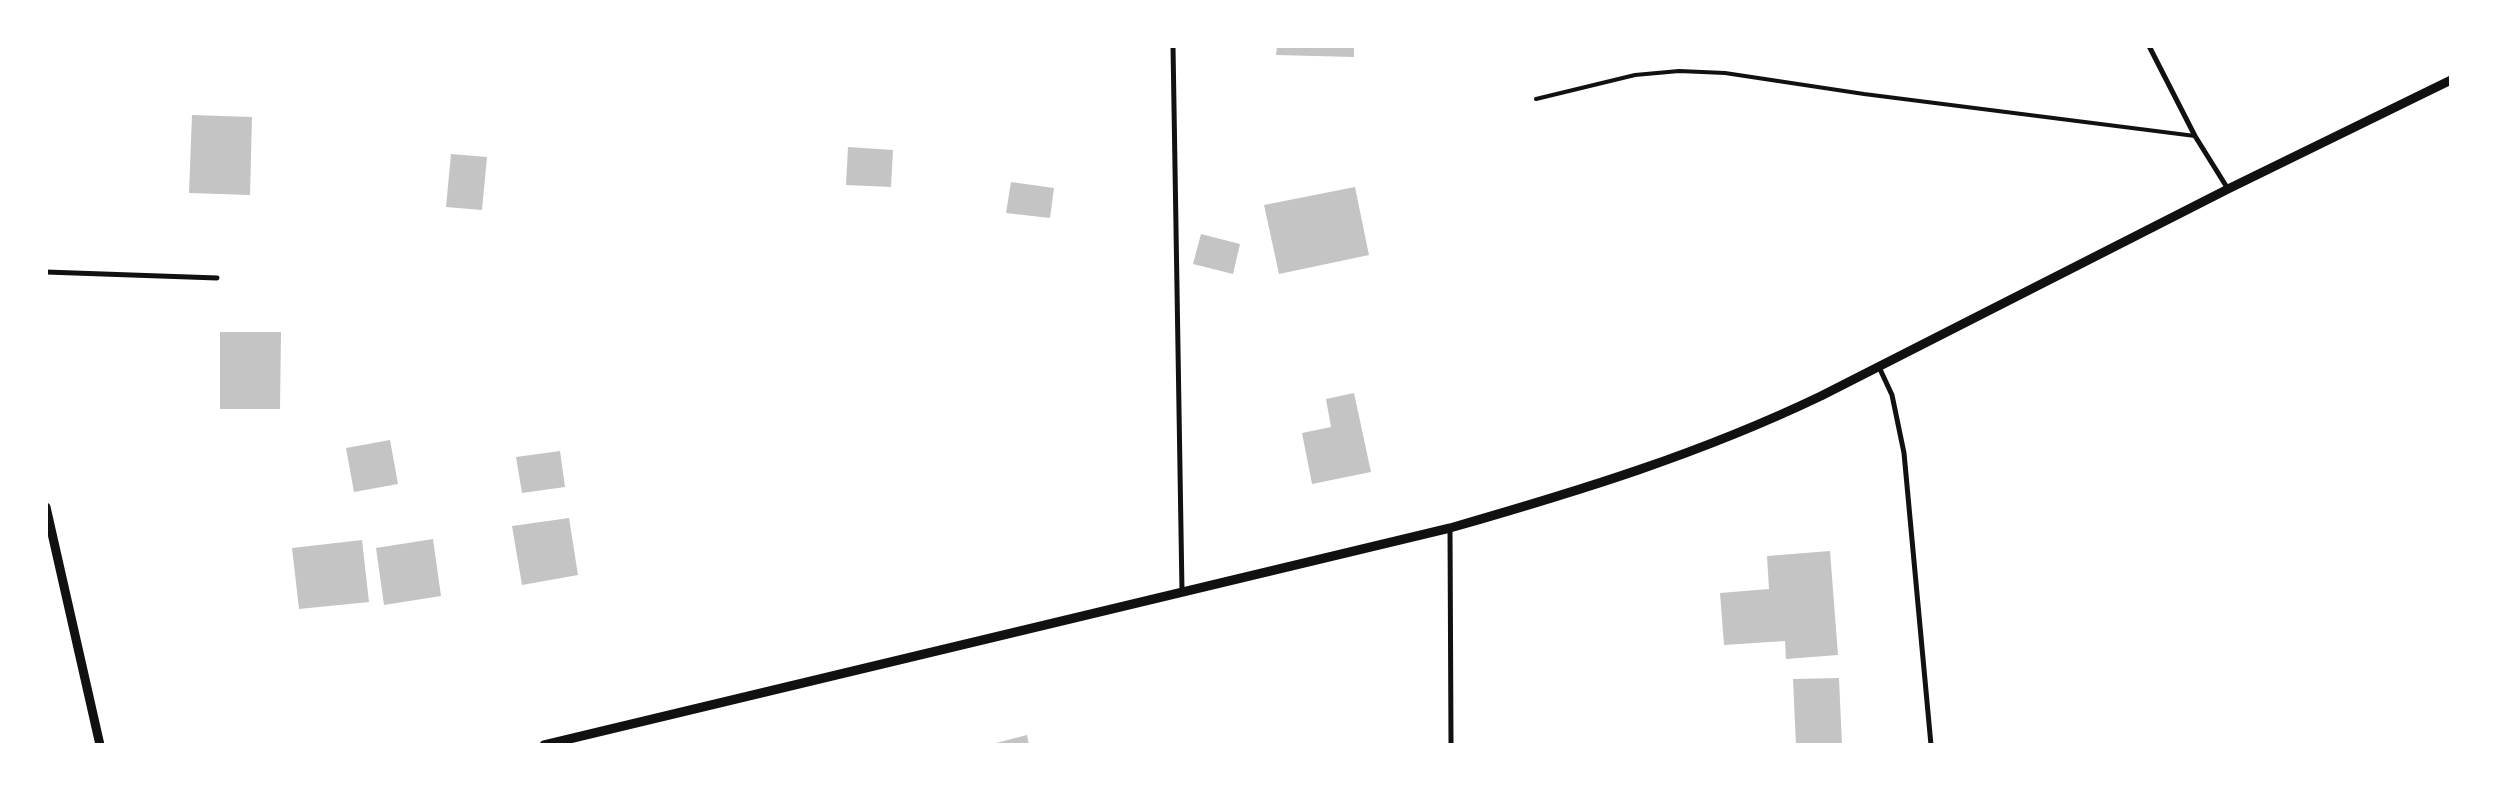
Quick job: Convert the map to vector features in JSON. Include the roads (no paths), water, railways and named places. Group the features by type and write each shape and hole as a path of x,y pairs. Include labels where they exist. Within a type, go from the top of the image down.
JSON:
{"street":[{"path":"1173,46 1182,591"},
{"path":"2149,46 2195,136 2228,189"},
{"path":"544,745 1450,528 1583,490 1682,456 1762,424 1879,367 2228,189 2451,80"},
{"path":"46,272 217,278"},
{"path":"1879,367 1892,395 1904,454 1931,745"},
{"path":"46,507 100,745"},
{"path":"1450,528 1451,745"}],"lane":[{"path":"1536,99 1635,75 1679,71 1704,72 2195,136"}]}
